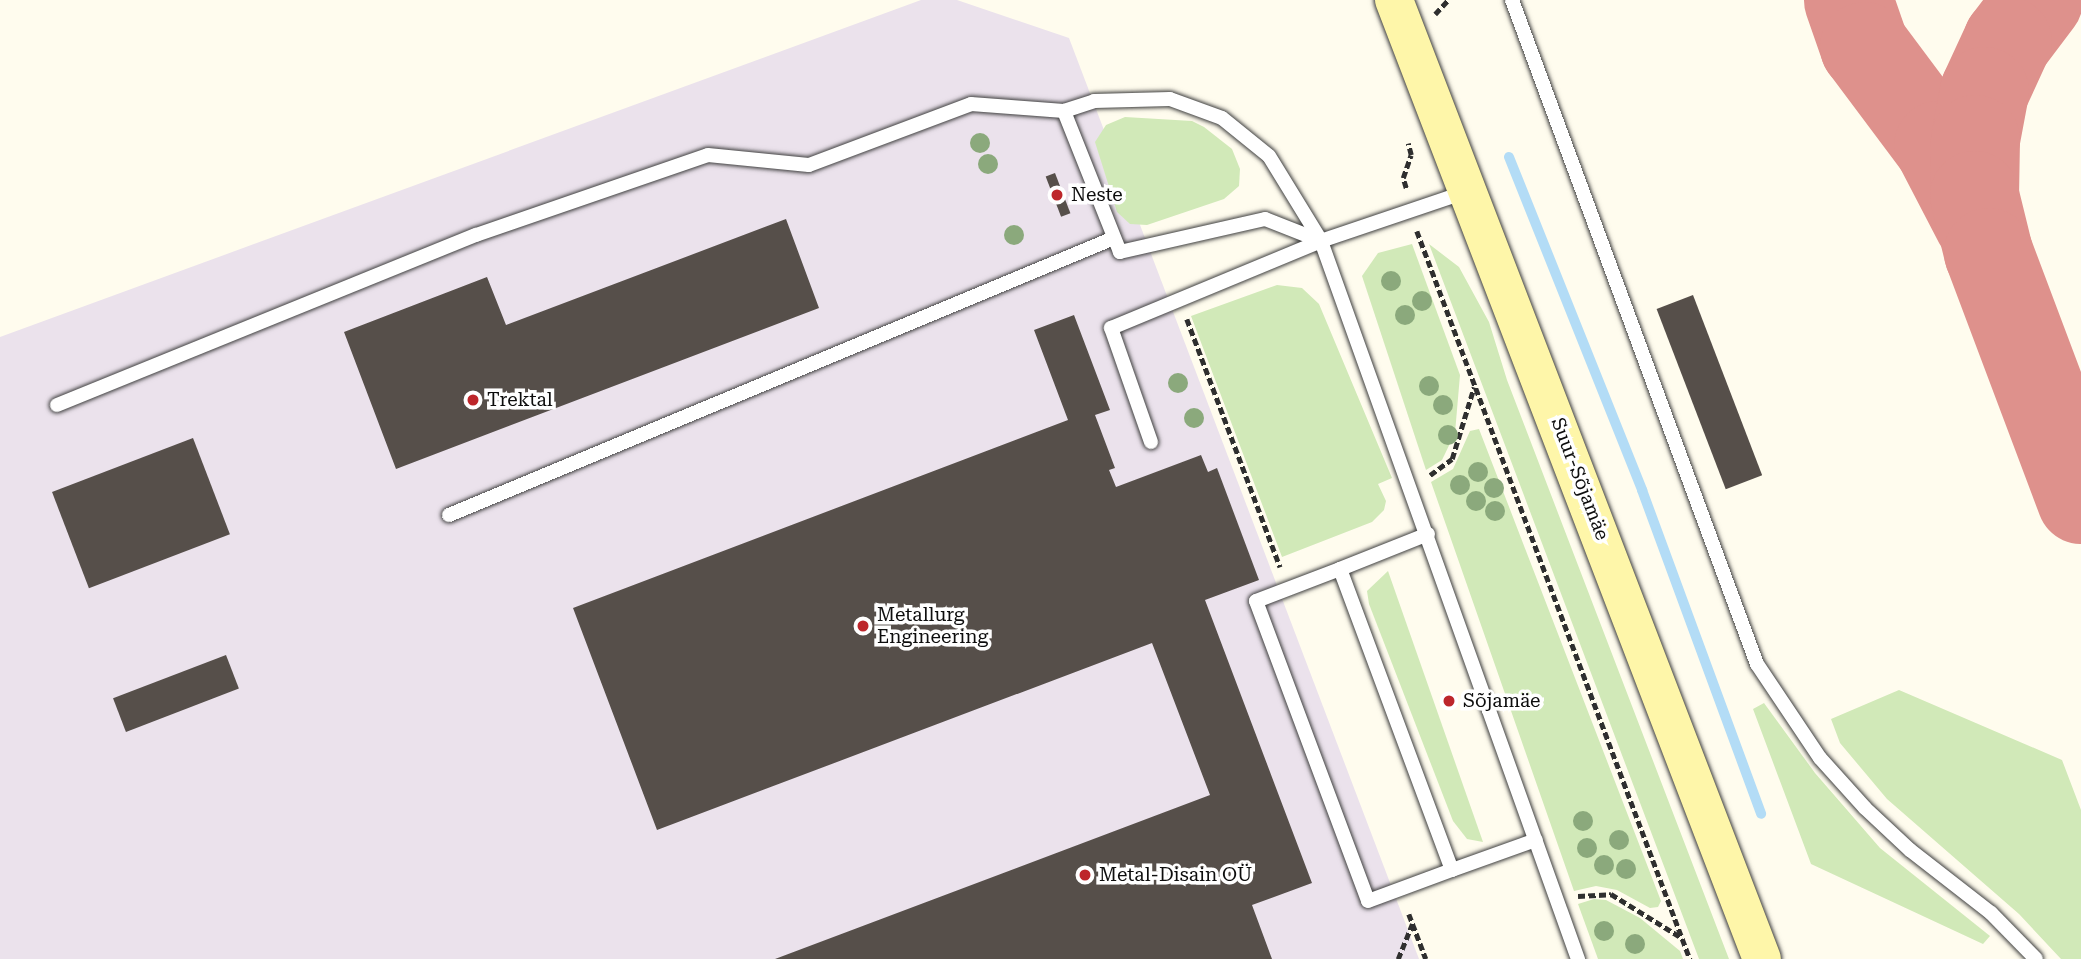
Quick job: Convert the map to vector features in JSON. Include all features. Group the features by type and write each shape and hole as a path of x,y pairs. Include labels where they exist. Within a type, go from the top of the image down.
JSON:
{"main road":[{"name":"Suur-Sõjamäe","path":"1394,0 1470,190 1762,959"}],"lane":[{"path":"1512,0 1757,664 1819,758 1865,808 1909,850 1991,913 2036,959"},
{"path":"57,405 476,235 708,155 809,165 971,104 1064,111 1094,101 1170,99 1222,118 1269,156 1321,241 1578,959"},
{"path":"1064,111 1120,252 1265,219 1321,241"},
{"path":"1151,442 1111,328 1321,241 1413,212 1470,190"},
{"path":"449,515 1114,238"},
{"path":"1428,534 1256,601 1368,901 1536,840"},
{"path":"1340,569 1452,870"}],"path":[{"path":"1431,17 1448,0"},
{"path":"1405,132 1411,155 1403,178 1413,212 1474,385 1690,959"},
{"path":"1179,299 1288,589"},
{"path":"1409,482 1438,472 1452,459 1474,385"},
{"path":"1558,903 1593,892 1611,894 1682,938"},
{"path":"1409,914 1426,959"},
{"path":"1398,959 1412,923"}],"shaded area":[{"path":"921,0 957,0 1069,38 1419,959 0,959 0,337"}],"green space":[{"path":"1125,117 1192,121 1204,127 1232,149 1240,169 1239,186 1224,199 1147,225 1130,224 1117,212 1095,142 1106,125"},
{"path":"1412,244 1460,375 1455,433 1442,460 1426,470 1362,276 1378,253"},
{"path":"1429,244 1459,267 1489,322 1507,380 1729,959 1699,959"},
{"path":"1277,285 1302,288 1319,304 1392,478 1378,484 1386,501 1384,510 1372,522 1282,557 1191,316"},
{"path":"1479,429 1661,901 1658,907 1650,908 1617,890 1596,886 1574,891 1431,482 1453,469 1470,431"},
{"path":"1388,571 1483,842 1467,839 1453,821 1369,604 1367,591"},
{"path":"1899,690 2062,760 2081,810 2081,959 2061,959 2019,914 1887,799 1840,743 1831,719"},
{"path":"1764,703 1815,773 1880,848 1990,936 1983,944 1811,864 1753,709"},
{"path":"1594,899 1606,900 1640,918 1680,951 1683,959 1598,959 1578,904"}],"building":[{"name":"Neste","path":"1055,173 1070,213 1061,217 1046,177"},
{"name":"Trektal","path":"786,219 819,308 396,469 344,332 487,277 506,325"},
{"path":"1693,295 1762,475 1726,489 1657,309"},
{"name":"Metallurg Engineering","path":"1074,315 1110,410 1095,415 1115,468 1109,470 1116,487 1201,455 1208,472 1217,468 1259,580 1205,600 1312,883 1252,905 1272,959 775,959 1210,795 1152,643 657,830 573,608 1068,420 1034,330"},
{"path":"193,438 230,534 89,588 52,492"},
{"path":"226,655 239,689 126,732 113,698"}],"waterway":[{"path":"1509,157 1642,490 1761,814"}],"taxiway":[{"path":"1848,0 1864,46 1938,145 1978,222"},
{"path":"2038,0 2007,41 1984,91 1975,139 1974,195 1988,252 2081,499"}],"place":[{"name":"Neste","path":"1057,195"},
{"name":"Trektal","path":"473,400"},
{"name":"Metallurg Engineering","path":"863,626"},
{"name":"Sõjamäe","path":"1449,701"},
{"name":"Metal-Disain OÜ","path":"1085,875"}]}
